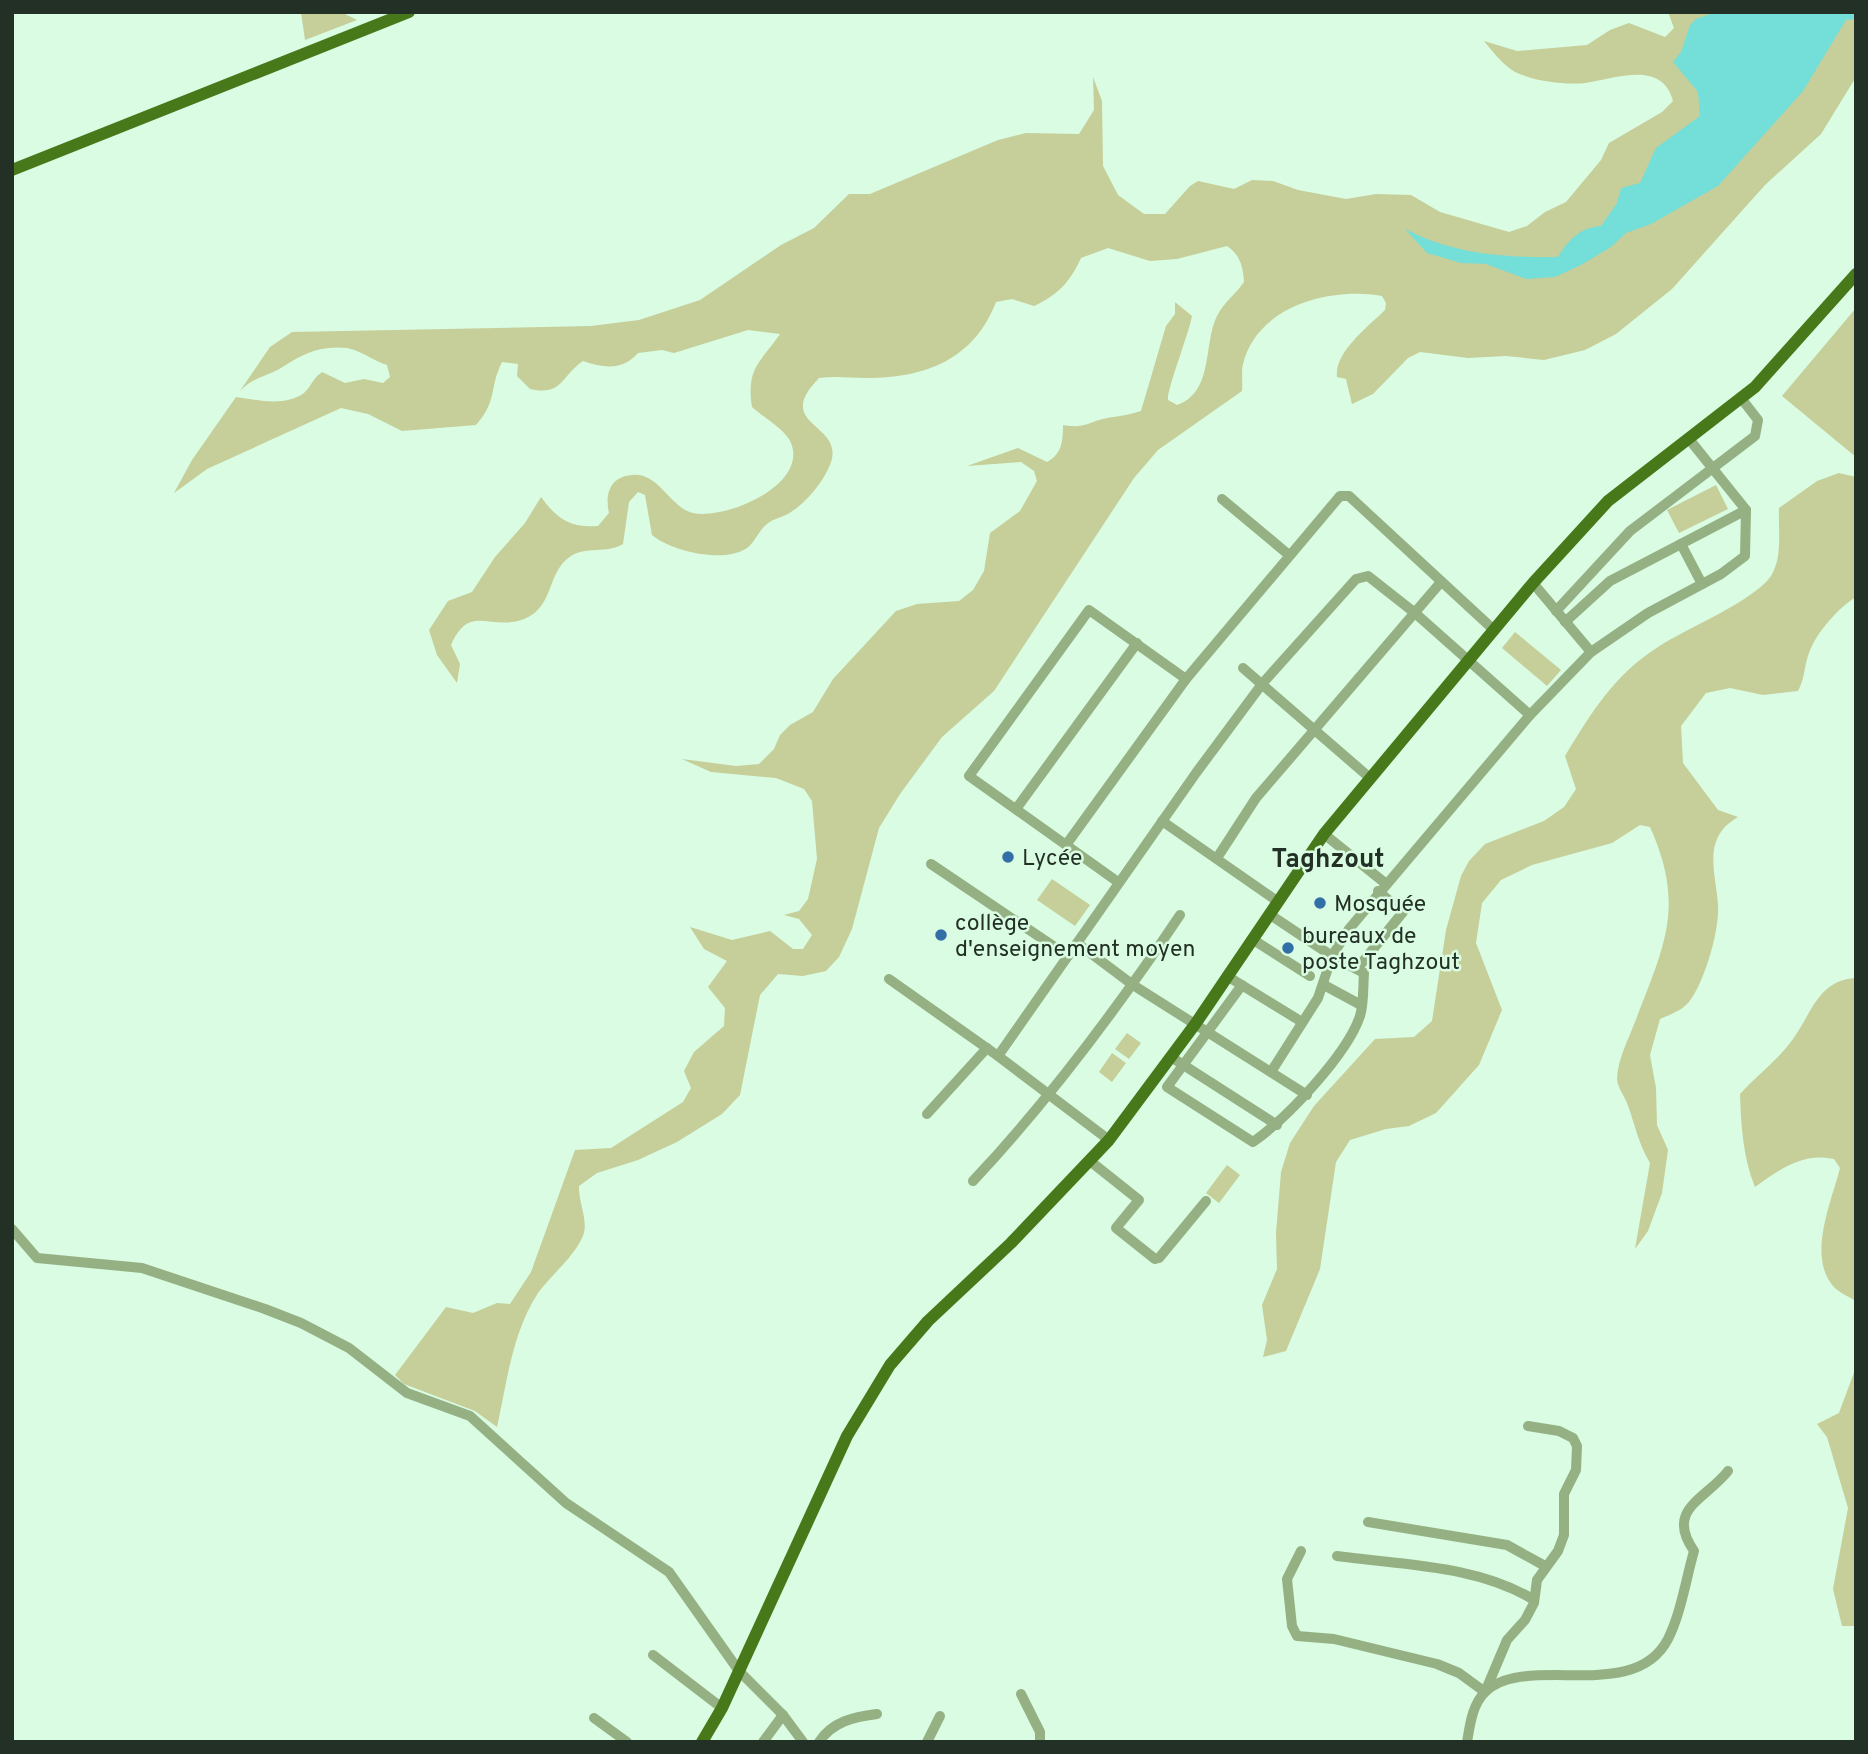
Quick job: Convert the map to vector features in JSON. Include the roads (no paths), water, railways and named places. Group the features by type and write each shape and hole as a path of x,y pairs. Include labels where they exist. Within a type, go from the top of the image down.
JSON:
{"main road":[{"path":"12,170 409,12"},
{"path":"702,1742 722,1708 847,1436 875,1387 928,1321 1109,1140 1196,1023 1324,834 1532,583 1608,501 1755,387 1856,274"}],"street":[{"path":"1556,611 1630,531 1755,436 1758,420 1741,398"},
{"path":"1271,1072 1324,985 1332,956 1382,887 1530,715 1591,652 1648,613 1702,584 1745,556 1746,510 1689,439"},
{"path":"1066,845 1186,679 1289,555 1344,494 1494,630"},
{"path":"1222,499 1289,555"},
{"path":"1565,622 1610,581 1746,510"},
{"path":"1681,544 1702,584"},
{"path":"998,1056 1118,882 1262,684 1356,579 1368,576 1415,613 1530,715"},
{"path":"1217,858 1256,798 1441,582"},
{"path":"1532,583 1591,652"},
{"path":"1118,882 969,776 1084,612 1094,611 1186,679"},
{"path":"1016,809 1137,643"},
{"path":"1243,668 1370,778"},
{"path":"1162,821 1277,901"},
{"path":"1324,834 1382,887 1403,912 1357,969"},
{"path":"931,864 1068,956"},
{"path":"1242,985 1167,1087 1253,1142 1277,1125 1290,1107 1307,1095 1359,1018 1362,1005 1364,973 1332,956 1269,914"},
{"path":"973,1181 1049,1095 1132,985 1180,915"},
{"path":"1252,939 1310,976"},
{"path":"1077,943 1132,985 1307,1095"},
{"path":"1227,976 1302,1022"},
{"path":"889,979 998,1056 1109,1140"},
{"path":"1324,985 1362,1005"},
{"path":"927,1114 987,1048"},
{"path":"1171,1057 1277,1125"},
{"path":"1090,1161 1139,1200 1116,1228 1155,1259 1206,1201"},
{"path":"12,1229 37,1258 142,1268 301,1323 349,1348 407,1393 470,1416 566,1503 669,1572 739,1671 783,1715 803,1742"},
{"path":"1467,1742 1475,1706 1485,1692 1507,1640 1525,1620 1534,1600 1537,1580 1558,1551 1564,1535 1564,1494 1576,1470 1577,1446 1573,1438 1559,1431 1528,1426"},
{"path":"1485,1692 1496,1685 1521,1677 1618,1672 1636,1667 1652,1658 1667,1640 1694,1552 1685,1539 1685,1512 1689,1505 1714,1489 1728,1471"},
{"path":"1368,1522 1507,1545 1545,1566"},
{"path":"1301,1551 1287,1579 1293,1626 1297,1636 1334,1639 1437,1664 1459,1672 1485,1692"},
{"path":"1337,1556 1490,1579 1516,1589 1534,1600"},
{"path":"653,1655 722,1708"},
{"path":"1021,1694 1040,1732 1040,1742"},
{"path":"819,1742 825,1732 839,1723 877,1714"},
{"path":"762,1742 783,1715"},
{"path":"927,1742 940,1716"},
{"path":"594,1718 627,1742"}],"water":[{"path":"1716,12 1856,12 1856,19 1846,20 1803,91 1718,186 1651,224 1626,233 1611,247 1555,277 1526,279 1486,264 1461,263 1427,253 1405,229 1442,244 1480,253 1558,257 1576,236 1587,229 1601,226 1617,203 1621,188 1640,183 1656,148 1700,116 1698,92 1673,62 1681,52 1690,25 1696,19"}],"place":[{"name":"Lycée","path":"1008,857"},
{"name":"Mosquée","path":"1320,903"},
{"name":"collège d'enseignement moyen","path":"941,935"},
{"name":"bureaux de poste Taghzout","path":"1288,948"}],"district":[{"name":"Taghzout","path":"1328,858"}]}
